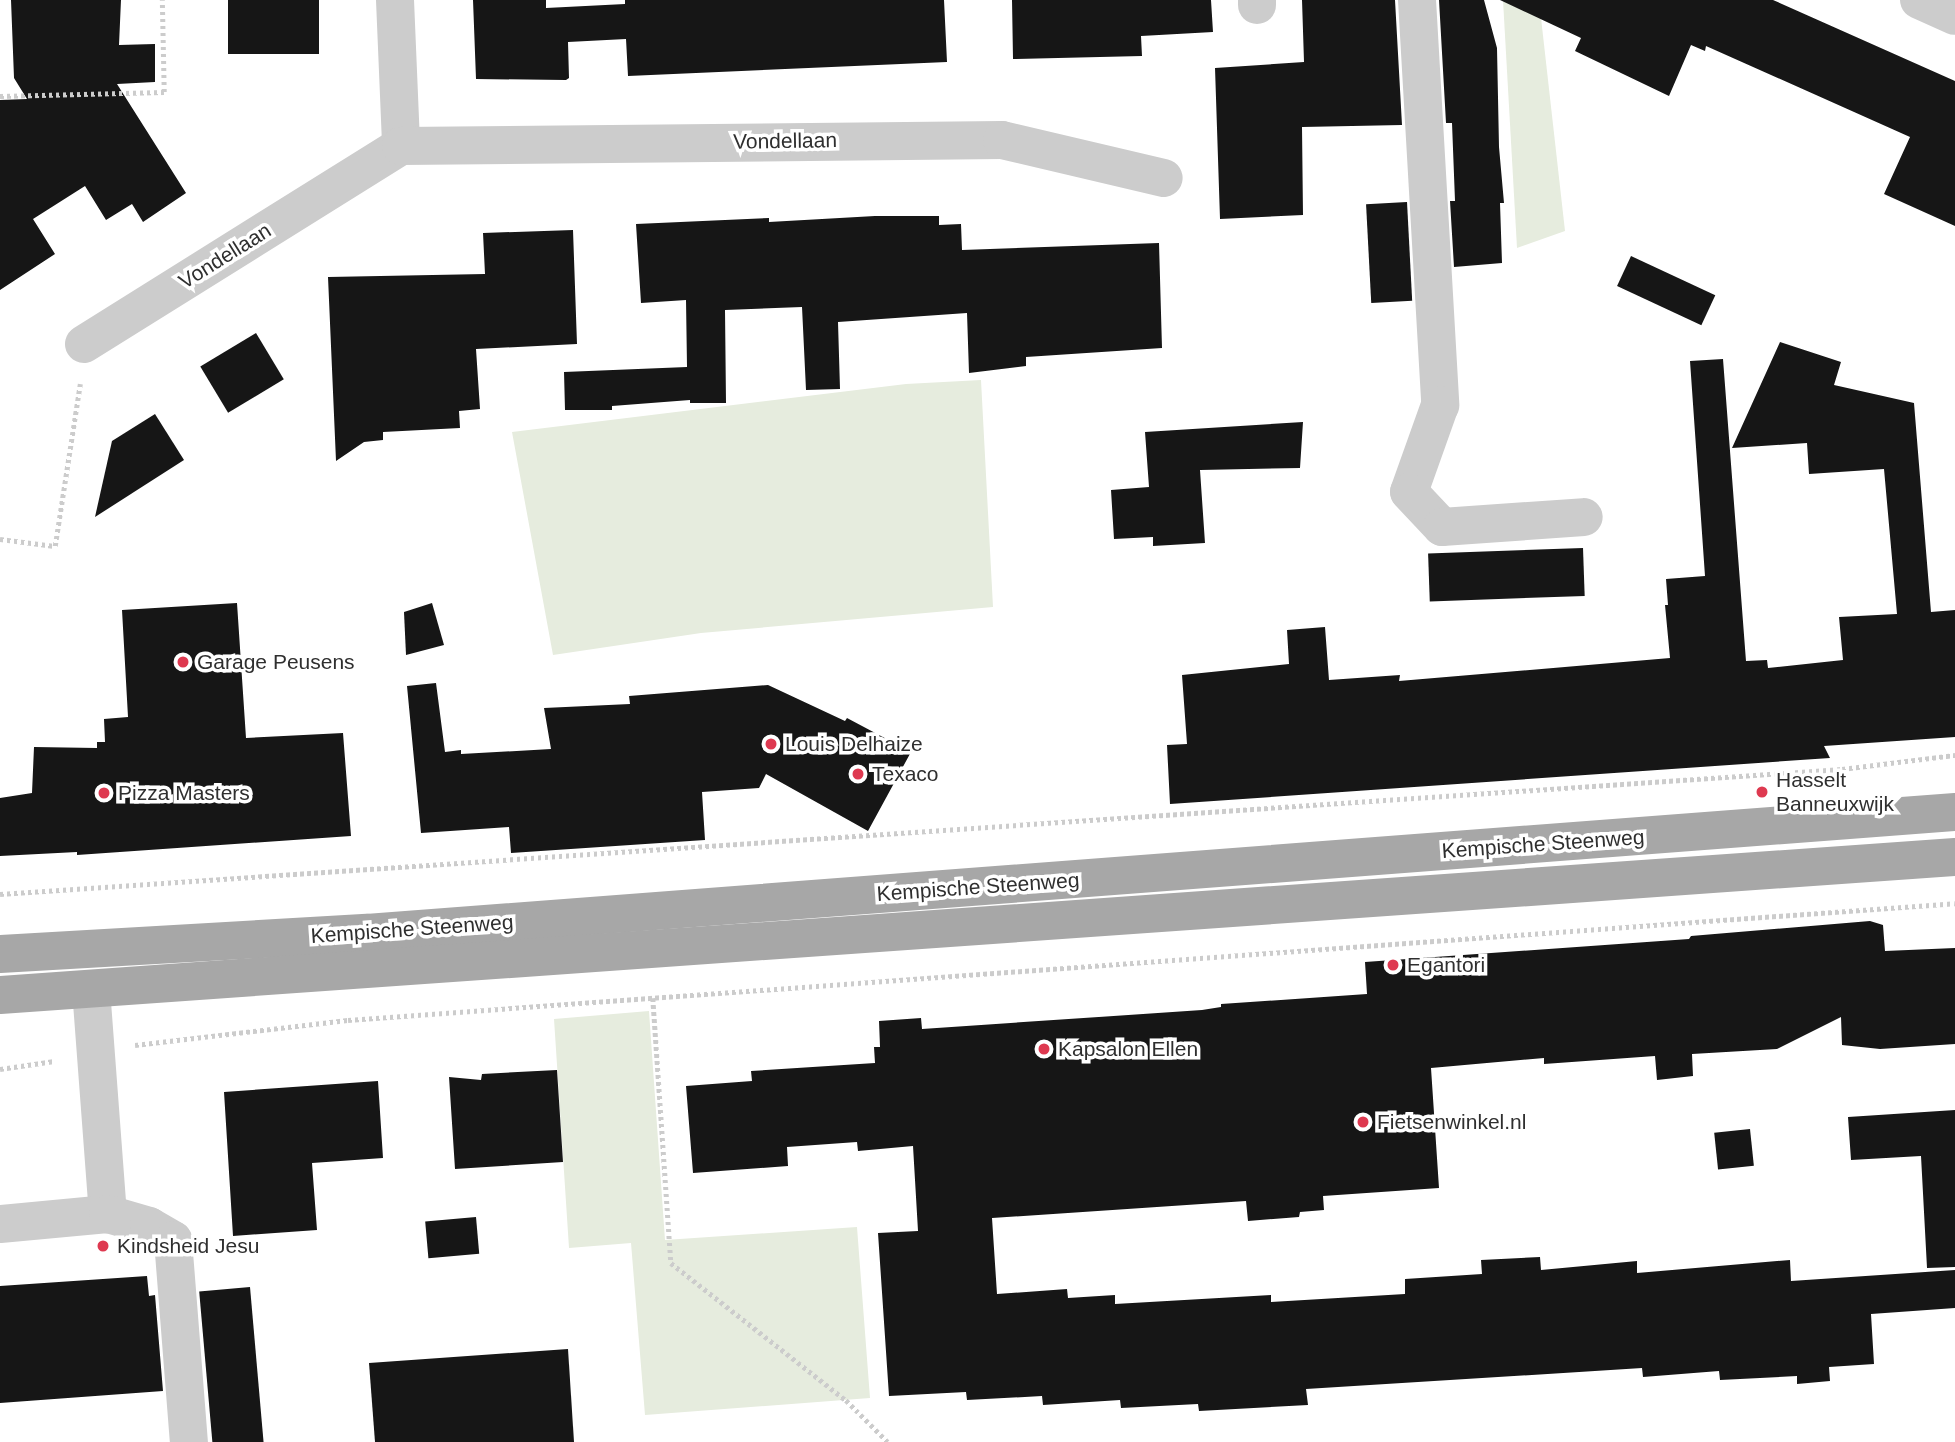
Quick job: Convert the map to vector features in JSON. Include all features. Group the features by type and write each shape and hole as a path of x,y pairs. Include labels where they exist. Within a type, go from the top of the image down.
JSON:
{"main road":[{"name":"Kempische Steenweg","path":"0,954 367,933 1955,812"},
{"name":"Kempische Steenweg","path":"0,995 1955,857"}],"street":[{"path":"395,0 401,146"},
{"path":"1417,0 1440,405 1409,492 1442,527 1584,517"},
{"path":"1919,0 1955,16"},
{"name":"Vondellaan","path":"84,344 401,146 1002,140 1164,178"},
{"path":"91,989 108,1214"},
{"path":"0,1224 108,1214 149,1226 173,1240 189,1442"}],"path":[{"path":"0,96 164,92 162,0"},
{"path":"0,539 55,546 77,421 84,344"},
{"path":"0,894 1842,769 1955,755"},
{"path":"0,1069 96,1054 112,1048 348,1020 1955,903"},
{"path":"653,998 671,1263 846,1400 888,1442"}],"shaded area":[{"path":"1503,0 1539,0 1565,231 1517,248"},
{"path":"981,380 993,607 701,633 553,655 512,432 906,384"},
{"path":"649,1011 665,1240 857,1227 870,1398 645,1415 631,1243 569,1248 554,1019"}],"building":[{"path":"11,0 121,0 119,45 155,44 155,82 117,84 186,193 143,222 132,204 106,220 85,186 33,219 55,254 0,290 0,100 27,99 14,78"},
{"path":"228,0 319,0 319,54 228,54"},
{"path":"473,0 546,0 546,8 625,4 625,0 944,0 947,62 628,76 626,39 568,42 569,78 566,80 476,79"},
{"path":"1012,0 1211,0 1213,32 1141,36 1142,56 1013,59"},
{"path":"1302,0 1395,0 1402,125 1302,127 1303,215 1220,219 1215,68 1304,62"},
{"path":"1439,0 1484,0 1497,48 1499,147 1504,203 1500,203 1502,263 1454,267 1450,201 1455,201 1452,123 1446,123"},
{"path":"1500,0 1773,0 1955,81 1955,226 1884,194 1910,137 1706,46 1705,51 1691,45 1669,96 1575,51 1581,38"},
{"path":"1407,202 1412,301 1371,303 1366,204"},
{"path":"875,216 939,216 939,225 961,224 962,250 1159,243 1162,348 1026,357 1026,366 969,373 967,313 838,322 840,389 806,390 802,307 725,310 726,403 690,403 690,400 612,406 612,410 565,410 564,372 687,367 686,300 641,303 636,224 769,218 769,222"},
{"path":"573,230 577,344 476,349 480,409 459,411 460,428 383,432 383,440 364,442 336,461 328,277 485,274 483,233"},
{"path":"1631,256 1715,295 1701,325 1617,286"},
{"path":"256,333 284,379 228,413 200,366"},
{"path":"1780,342 1841,362 1834,385 1914,403 1931,612 1955,610 1955,737 1824,746 1830,758 1170,804 1167,745 1187,744 1182,675 1289,664 1287,630 1325,627 1329,680 1400,675 1399,681 1670,658 1665,605 1668,605 1666,579 1705,576 1690,361 1723,359 1746,661 1767,660 1768,668 1843,660 1839,617 1897,614 1884,469 1809,474 1807,443 1732,448"},
{"path":"155,414 184,460 95,517 112,441"},
{"path":"1303,422 1300,468 1200,470 1205,543 1153,546 1153,537 1114,539 1111,490 1149,487 1145,432"},
{"path":"1583,548 1585,596 1430,601 1428,553"},
{"name":"Garage Peusens","path":"237,603 246,738 343,733 351,836 77,855 77,852 0,856 0,798 32,793 34,747 97,748 97,742 105,742 104,719 128,717 122,610"},
{"path":"432,603 444,645 406,655 404,612"},
{"path":"436,683 445,752 461,750 461,754 551,749 544,708 630,704 629,696 768,685 845,721 847,718 911,752 868,831 766,774 759,788 702,792 705,840 511,853 509,827 421,833 407,686"},
{"path":"1870,921 1883,925 1885,951 1955,948 1955,1044 1880,1049 1842,1045 1841,1017 1777,1049 1692,1054 1693,1076 1657,1080 1655,1056 1544,1064 1544,1058 1431,1068 1439,1188 1323,1196 1324,1210 1300,1212 1299,1217 1248,1221 1246,1201 992,1218 997,1294 1067,1289 1068,1298 1115,1295 1115,1304 1271,1295 1271,1302 1405,1294 1405,1279 1482,1274 1481,1260 1540,1257 1541,1270 1637,1261 1637,1273 1790,1260 1791,1281 1955,1270 1955,1308 1871,1314 1874,1364 1829,1367 1830,1381 1797,1384 1797,1376 1720,1380 1719,1371 1643,1377 1642,1368 1306,1389 1308,1405 1199,1411 1198,1404 1121,1408 1120,1400 1043,1405 1042,1396 967,1400 966,1392 889,1396 878,1233 918,1231 913,1146 858,1151 857,1142 787,1147 788,1166 693,1173 686,1086 752,1081 751,1071 875,1063 874,1047 880,1047 879,1021 921,1018 922,1029 1202,1010 1221,1007 1221,1004 1367,994 1365,962 1689,939 1691,936"},
{"path":"557,1070 563,1162 455,1169 449,1077 481,1080 482,1074"},
{"path":"378,1081 383,1158 312,1163 317,1230 233,1236 224,1092"},
{"path":"1955,1110 1955,1267 1927,1268 1921,1156 1851,1160 1848,1117"},
{"path":"1750,1129 1754,1166 1718,1170 1714,1133"},
{"path":"476,1217 479,1254 428,1258 425,1221"},
{"path":"147,1276 149,1296 155,1295 163,1391 0,1403 0,1286"},
{"path":"250,1287 264,1442 212,1442 199,1291"},
{"path":"568,1349 574,1442 375,1442 369,1363"}],"place":[{"name":"Garage Peusens","path":"183,662"},
{"name":"Louis Delhaize","path":"771,744"},
{"name":"Texaco","path":"858,774"},
{"name":"Hasselt Banneuxwijk","path":"1762,792"},
{"name":"Pizza Masters","path":"104,793"},
{"name":"Egantori","path":"1393,965"},
{"name":"Kapsalon Ellen","path":"1044,1049"},
{"name":"Fietsenwinkel.nl","path":"1363,1122"},
{"name":"Kindsheid Jesu","path":"103,1246"}]}
